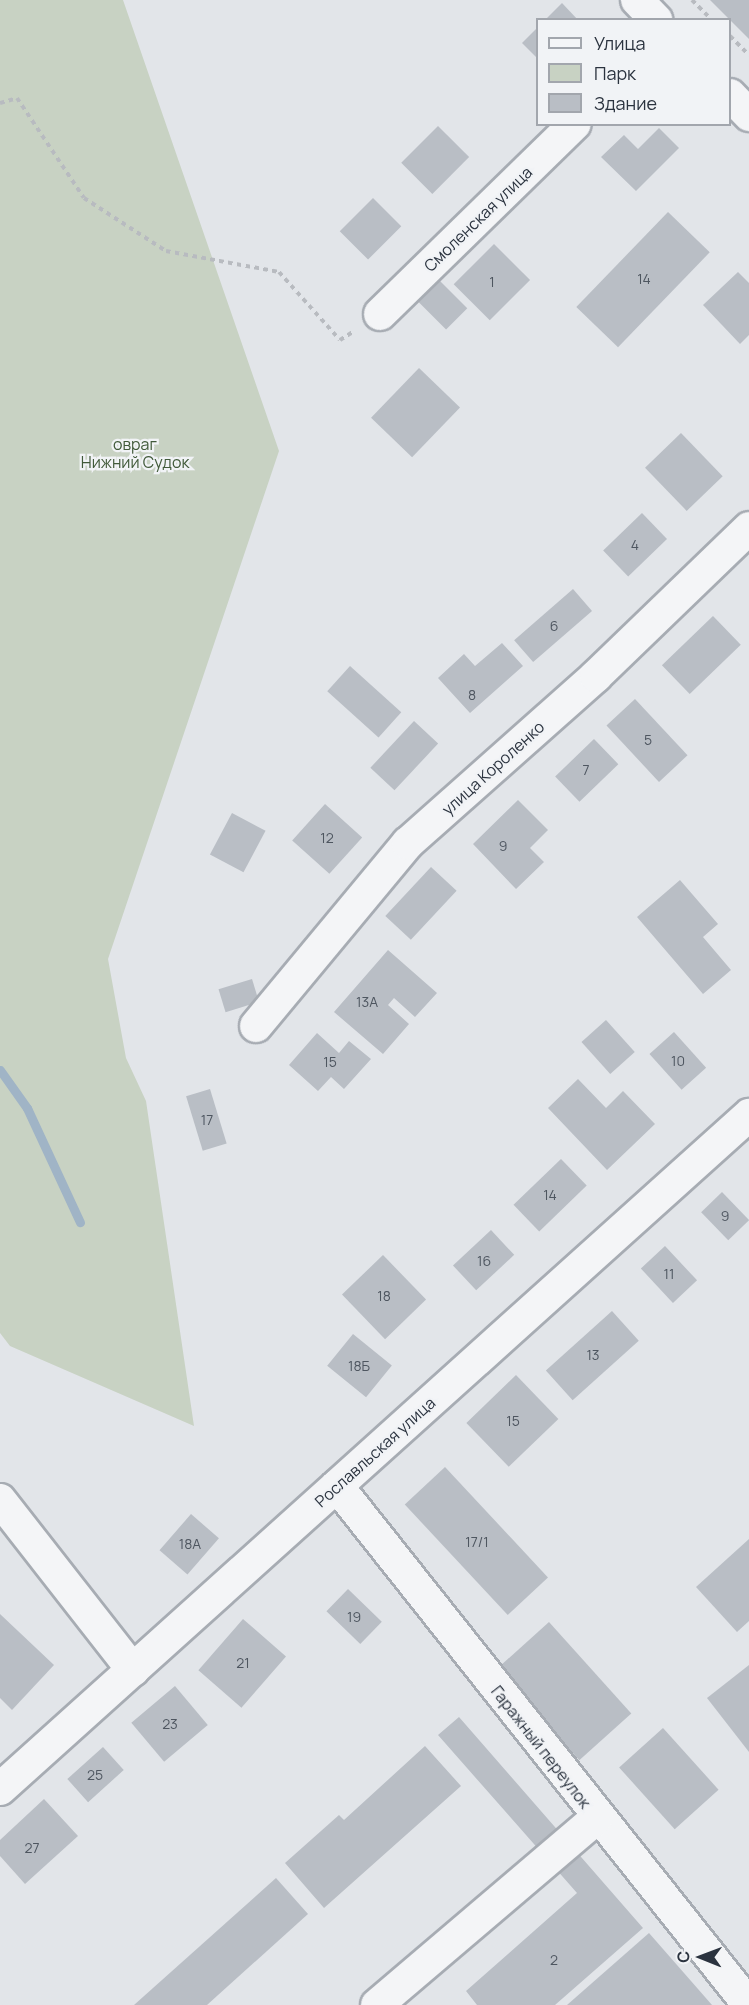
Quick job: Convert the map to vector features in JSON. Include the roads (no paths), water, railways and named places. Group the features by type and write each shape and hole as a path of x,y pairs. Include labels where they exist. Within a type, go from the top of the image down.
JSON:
{"street":[{"path":"637,0 654,18"},
{"path":"731,97 749,116"},
{"name":"Смоленская улица","path":"380,314 573,126"},
{"name":"улица Короленко","path":"256,1026 408,843 596,676 749,528"},
{"name":"Рославльская улица","path":"0,1789 749,1115"},
{"name":"Гаражный переулок","path":"337,1486 597,1818 749,2005"},
{"path":"0,1500 133,1670"},
{"path":"377,2005 597,1818"}],"waterway":[{"path":"0,1070 27,1108 80,1222"}],"park label":[{"name":"овраг Нижний Судок","path":"135,453"}]}
